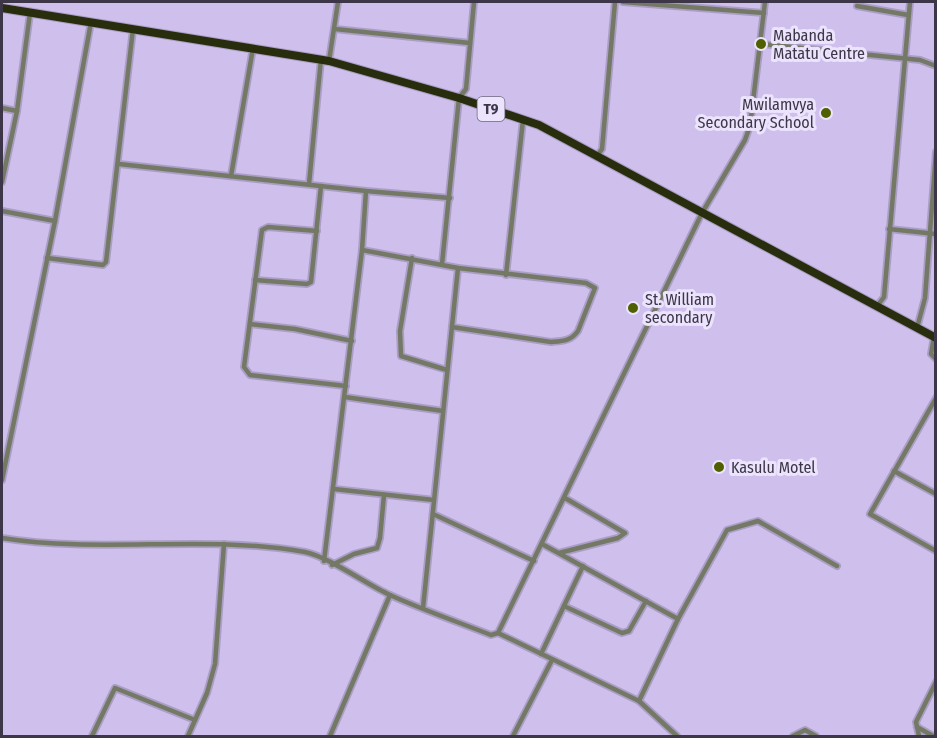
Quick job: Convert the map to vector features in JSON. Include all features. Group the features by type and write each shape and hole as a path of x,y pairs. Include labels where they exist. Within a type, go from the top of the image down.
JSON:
{"highway":[{"name":"T9","path":"2,8 325,60 459,98 523,120 597,156 878,305 935,338"}],"street":[{"path":"309,184 325,60 335,28 338,2"},
{"path":"442,264 459,98 466,89 474,2"},
{"path":"597,156 602,149 615,2"},
{"path":"623,2 665,3 764,13"},
{"path":"716,2 716,9"},
{"path":"498,633 702,213 745,140 750,126 765,2"},
{"path":"878,305 884,297 909,2"},
{"path":"857,6 908,15"},
{"path":"2,182 4,160 17,111 30,13"},
{"path":"2,480 55,221 91,22"},
{"path":"335,28 470,43"},
{"path":"47,258 103,265 106,262 134,29"},
{"path":"761,44 903,58 934,64"},
{"path":"231,176 253,48"},
{"path":"2,108 17,111"},
{"path":"506,275 523,120"},
{"path":"917,328 925,298 936,152"},
{"path":"119,164 366,192 450,198"},
{"path":"255,280 307,284 311,282 321,186"},
{"path":"324,561 352,341 366,192"},
{"path":"2,211 55,221"},
{"path":"316,231 264,228 244,367 250,375 346,386"},
{"path":"889,230 936,234"},
{"path":"362,250 458,268 586,283 596,288 574,337 551,342 452,327"},
{"path":"412,258 400,331 401,356 447,370"},
{"path":"423,608 458,268"},
{"path":"249,324 295,329 352,341"},
{"path":"935,338 931,354 936,359"},
{"path":"345,397 443,411"},
{"path":"936,398 870,514 936,551"},
{"path":"894,471 936,494"},
{"path":"334,489 434,500"},
{"path":"332,565 354,554 377,548 384,495"},
{"path":"560,553 618,538 625,533 565,498"},
{"path":"433,514 534,561"},
{"path":"639,701 678,620 727,530 745,522 758,521 837,566"},
{"path":"2,538 38,544 266,546 309,553 390,595 491,635 498,633 552,660 570,666 639,701 677,736"},
{"path":"188,736 215,664 224,544"},
{"path":"542,544 678,620"},
{"path":"541,654 583,566"},
{"path":"330,736 390,595"},
{"path":"564,606 622,633 628,631 646,601"},
{"path":"513,736 552,660"},
{"path":"919,736 916,722 936,682"},
{"path":"92,736 115,688 195,720"},
{"path":"917,727 933,736"},
{"path":"793,736 805,730 816,736"}],"place":[{"name":"Mabanda Matatu Centre","path":"761,44"},
{"name":"Mwilamvya Secondary School","path":"826,113"},
{"name":"St. William secondary","path":"633,308"},
{"name":"Kasulu Motel","path":"719,467"}]}
